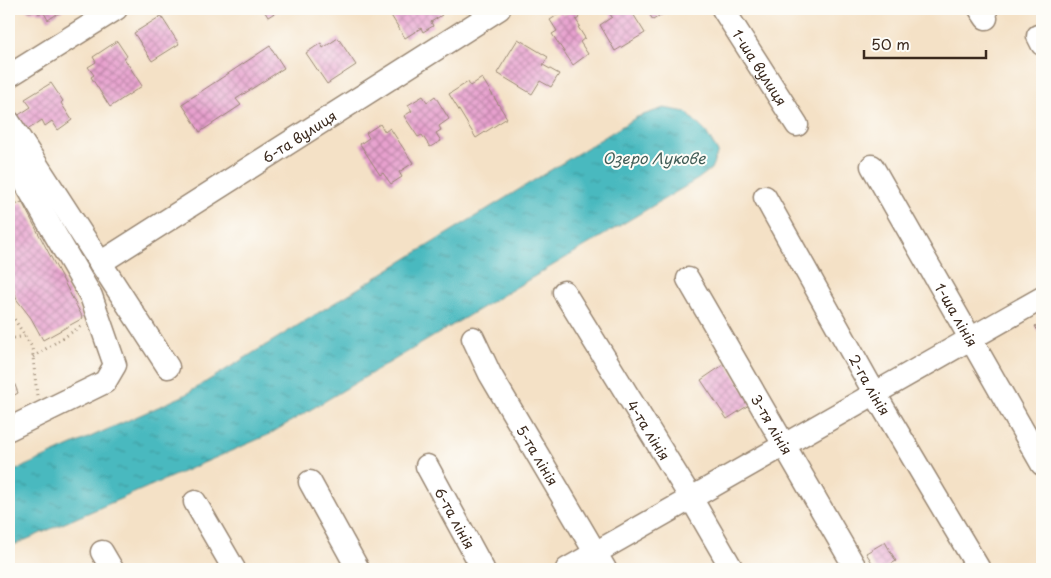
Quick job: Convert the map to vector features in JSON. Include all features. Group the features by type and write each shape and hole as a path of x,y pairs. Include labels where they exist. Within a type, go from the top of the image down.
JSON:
{"street":[{"path":"9,76 116,9"},
{"name":"6-та вулиця","path":"100,263 474,15 499,9"},
{"name":"1-ша вулиця","path":"723,9 797,125"},
{"path":"9,122 168,367"},
{"path":"9,155 91,296 115,365 105,382 9,429"},
{"name":"1-ша лінія","path":"872,166 1042,464"},
{"name":"2-га лінія","path":"765,197 875,394 978,569"},
{"name":"3-тя лінія","path":"688,279 856,569"},
{"name":"4-та лінія","path":"564,292 691,498 732,569"},
{"path":"567,569 601,561 691,498 1042,298"},
{"name":"5-та лінія","path":"473,338 490,374 601,561"},
{"name":"6-та лінія","path":"427,466 483,569"},
{"path":"310,482 358,569"},
{"path":"195,502 234,569"}],"path":[{"path":"9,311 32,347 39,414"},
{"path":"9,339 25,336"}],"water":[{"name":"Озеро Лукове","path":"664,108 686,112 706,132 718,152 711,169 698,179 268,435 9,547 9,473 183,396 637,117"}],"building":[{"path":"25,9 63,10 48,20 44,13 27,11"},
{"path":"263,9 281,9 268,17"},
{"path":"387,9 438,9 442,15 431,22 433,26 423,32 421,28 405,38"},
{"path":"574,9 579,18 576,20 580,26 578,27 585,38 580,42 588,54 573,65 552,34 557,31 550,20 562,12 564,15"},
{"path":"622,9 624,12 630,9 645,33 615,51 600,25 612,17 608,11"},
{"path":"646,9 668,9 669,10 653,20"},
{"path":"161,16 179,44 152,61 134,33"},
{"path":"338,38 356,65 327,84 306,53 321,43 323,48"},
{"path":"518,39 548,57 543,65 559,74 551,87 540,81 532,94 497,73"},
{"path":"117,41 127,56 124,58 142,86 110,107 91,77 94,75 88,67 96,62 93,57"},
{"path":"270,46 284,68 236,99 241,105 200,132 182,104"},
{"path":"482,78 507,118 476,138 449,94 468,82 470,86"},
{"path":"51,83 63,101 61,103 72,120 58,130 52,121 45,126 42,120 26,131 17,116 31,107 25,99"},
{"path":"423,96 427,102 435,96 449,119 439,126 441,130 436,133 441,141 430,147 422,135 418,137 404,116 412,111 408,105"},
{"path":"380,124 385,132 390,128 413,163 399,172 402,177 391,184 383,173 380,175 360,144 369,138 366,133"},
{"path":"22,202 83,318 43,340 31,318 17,300 9,275 9,263 11,262 9,258 9,208"},
{"path":"1042,322 1042,338 1035,326"},
{"path":"726,363 752,403 727,419 701,380"},
{"path":"9,369 18,393 9,398"},
{"path":"885,542 896,561 883,569 876,569 866,553"}]}
